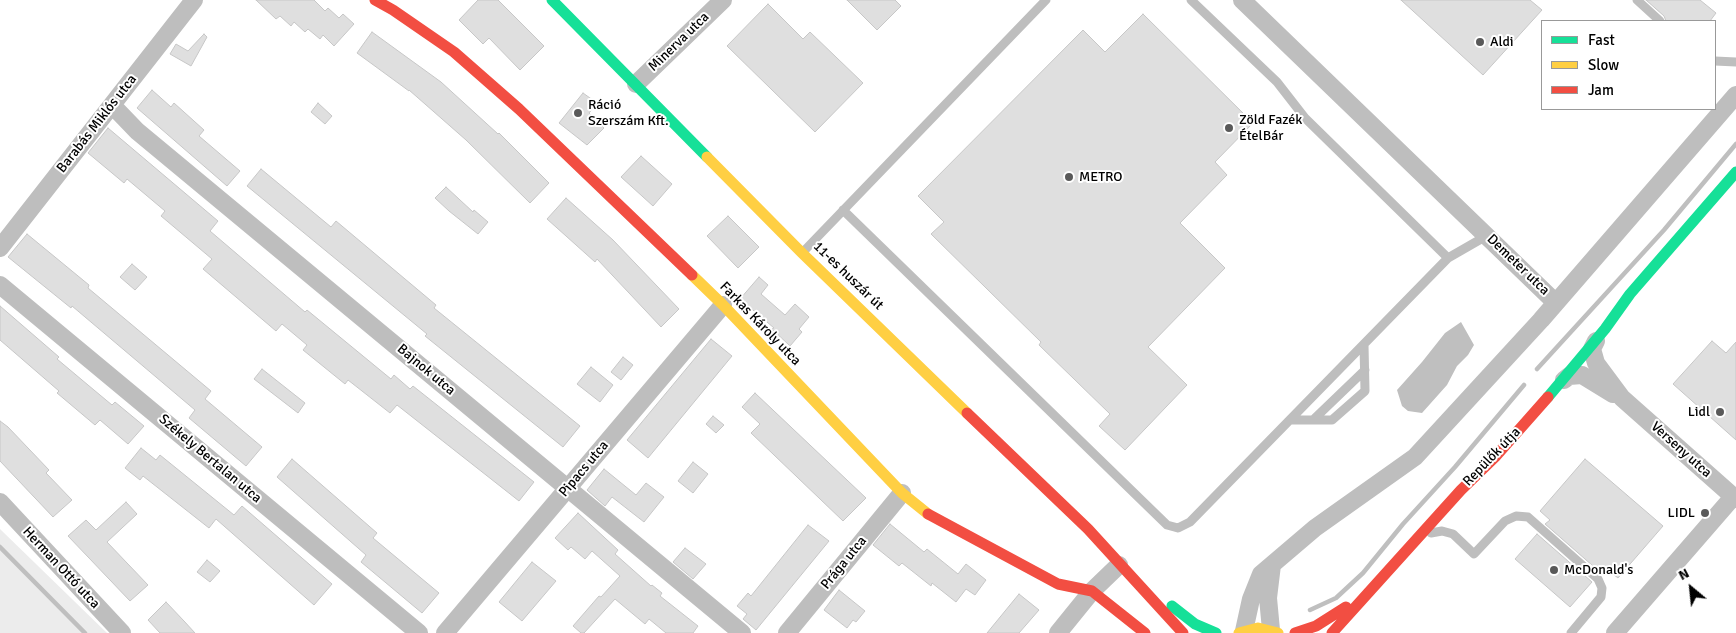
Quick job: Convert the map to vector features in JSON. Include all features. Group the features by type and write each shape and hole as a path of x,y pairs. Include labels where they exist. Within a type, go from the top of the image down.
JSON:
{"main road":[{"name":"Farkas Károly utca","path":"375,0 393,10 454,52 492,84 723,305 902,493 918,507 937,520 1058,584 1092,591 1145,633"},
{"name":"11-es huszár út","path":"552,0 802,253 1088,529 1122,567"},
{"name":"Repülők útja","path":"1597,329 1630,294 1736,172"},
{"name":"Repülők útja","path":"1461,490 1502,449 1548,398 1612,306 1630,294"},
{"name":"Repülők útja","path":"1461,490 1466,477 1495,440"},
{"path":"1332,633 1461,490"},
{"path":"1122,567 1183,633"},
{"path":"1122,567 1195,624 1216,633"},
{"path":"1295,633 1316,626 1329,619 1378,584"},
{"path":"1241,632 1258,628 1274,631"}],"street":[{"name":"Barabás Miklós utca","path":"0,248 194,0"},
{"name":"Minerva utca","path":"636,84 723,0"},
{"name":"Demeter utca","path":"1241,632 1261,574 1315,528 1415,457 1555,302 1244,0"},
{"path":"1555,302 1736,95"},
{"name":"Bajnok utca","path":"112,105 137,131 742,633"},
{"name":"Székely Bertalan utca","path":"0,285 419,633"},
{"name":"Pipacs utca","path":"445,633 723,305"},
{"name":"Verseny utca","path":"1597,329 1592,349 1596,363 1626,402"},
{"name":"Verseny utca","path":"1558,385 1569,376 1582,375 1626,402 1735,496"},
{"name":"Prága utca","path":"787,633 902,493"},
{"path":"1616,633 1735,496"},
{"name":"Herman Ottó utca","path":"0,502 122,633"},
{"path":"1272,565 1268,598 1274,631"},
{"path":"1058,633 1092,591 1122,567"}],"lane":[{"path":"802,253 1046,0"},
{"path":"1191,0 1277,82 1304,118 1448,258"},
{"path":"1637,0 1659,20"},
{"path":"1716,61 1736,62"},
{"path":"843,210 1167,525 1178,528 1190,522 1448,258 1488,235"},
{"path":"1290,420 1332,420 1365,391 1364,345"},
{"path":"1313,420 1365,370"},
{"path":"1421,535 1442,531 1453,534 1474,554 1505,521 1516,516 1528,517 1598,579 1602,588 1601,597 1571,633"}],"shaded area":[{"path":"1461,322 1474,345 1468,355 1457,366 1447,385 1422,413 1408,411 1402,406 1397,390 1445,333"},
{"path":"0,529 107,633 0,633"}],"building":[{"path":"256,0 314,0 325,11 328,8 339,18 343,14 354,24 334,46 323,35 320,39 308,29 305,32 294,22 291,26 280,16 276,19"},
{"path":"478,0 498,0 544,46 520,70 489,38 483,44 459,20"},
{"path":"847,0 895,0 901,6 877,30"},
{"name":"Aldi","path":"1401,0 1530,0 1542,10 1483,75"},
{"path":"1646,0 1700,0 1716,13 1711,20 1666,20 1664,16"},
{"path":"768,4 803,39 810,32 863,83 815,132 727,46"},
{"name":"METRO","path":"1143,14 1253,123 1215,162 1227,175 1180,223 1225,268 1148,347 1187,385 1125,450 1099,426 1110,414 1039,345 1041,342 931,234 944,222 918,196 1083,30 1105,52"},
{"path":"372,32 441,82 499,133 549,183 530,203 466,140 409,90 357,53"},
{"path":"204,34 207,37 191,66 170,54 176,44 188,51"},
{"path":"152,90 171,107 174,103 204,130 199,136 240,171 227,186 137,108"},
{"path":"583,93 597,103 589,113 604,128 587,145 559,123"},
{"path":"318,103 332,116 325,124 311,112"},
{"path":"108,128 218,221 210,231 305,312 307,310 391,379 394,375 410,389 413,386 534,482 519,501 397,405 390,413 348,380 345,384 303,350 307,345 282,324 276,331 203,269 212,259 161,216 165,211 127,179 124,183 88,153"},
{"path":"641,156 672,184 653,206 621,177"},
{"path":"261,169 331,227 336,221 436,305 434,308 580,426 563,447 425,336 427,334 247,186"},
{"path":"446,187 473,212 474,210 488,222 478,234 435,198"},
{"path":"566,198 613,240 679,309 661,327 597,259 595,262 547,219"},
{"path":"728,216 759,247 738,268 707,236"},
{"path":"27,234 211,391 205,399 262,447 246,466 189,418 195,410 72,306 71,308 8,257"},
{"path":"132,264 147,277 135,290 120,277"},
{"path":"759,277 768,285 761,294 785,315 795,304 809,317 799,329 802,332 790,346 772,329 774,328 740,299"},
{"path":"0,306 59,357 57,359 112,405 115,402 144,426 128,444 100,420 95,425 0,340"},
{"path":"711,339 732,356 648,458 627,440"},
{"name":"Lidl","path":"1712,341 1726,353 1736,342 1736,440 1673,384"},
{"path":"623,357 633,365 621,380 611,372"},
{"path":"591,367 613,385 600,402 577,384"},
{"path":"262,369 305,403 298,413 254,379"},
{"path":"755,393 866,498 843,521 751,433 760,424 742,407"},
{"path":"713,416 724,425 716,433 706,424"},
{"path":"0,421 49,470 46,473 72,500 53,517 0,461"},
{"path":"141,448 156,460 160,455 234,515 242,506 332,584 314,605 216,519 209,528 143,476 140,480 125,468"},
{"path":"292,459 377,533 373,538 439,593 422,613 361,562 366,555 277,477"},
{"path":"1585,459 1663,526 1618,578 1605,568 1601,573 1545,524 1550,520 1540,511"},
{"path":"693,462 708,474 693,493 678,481"},
{"path":"604,469 636,495 646,483 664,497 644,522 612,497 605,506 587,490"},
{"path":"126,502 137,514 107,542 148,585 130,601 68,536 86,520 96,530"},
{"path":"578,513 618,550 615,554 651,586 662,593 660,596 698,626 693,633 666,633 649,619 645,624 615,599 584,633 581,633 573,626 599,596 601,597 620,576 592,551 585,559 571,547 568,550 555,538"},
{"path":"890,524 924,552 927,549 958,574 966,564 986,580 975,595 966,589 956,602 932,583 931,586 902,563 899,566 873,545"},
{"path":"808,525 829,541 756,630 743,619 747,614 737,606 748,593 751,596"},
{"name":"McDonald's","path":"1537,534 1592,582 1570,607 1515,559"},
{"path":"685,548 706,564 693,579 673,562"},
{"path":"207,560 220,571 210,582 197,572"},
{"path":"532,562 556,581 522,621 499,602"},
{"path":"839,590 865,611 856,622 853,620 847,628 824,610"},
{"path":"1019,594 1039,610 1019,633 987,633"},
{"path":"166,602 195,633 160,633 148,620"}],"waterway":[{"path":"1537,369 1664,230 1736,144"},
{"path":"1310,610 1336,598 1363,573 1524,385"},
{"path":"0,547 85,633"}],"traffic: fast":[{"path":"552,0 707,157"},
{"path":"1548,397 1605,329 1630,294 1736,172"},
{"path":"1172,606 1195,624 1216,633"}],"traffic: slow":[{"path":"707,157 802,253 967,413"},
{"path":"692,275 723,305 902,493 928,514"},
{"path":"1239,633 1258,628 1278,633"}],"traffic: jam":[{"path":"375,0 393,10 454,52 519,109 692,275"},
{"path":"1332,633 1548,397"},
{"path":"967,413 1088,529 1183,633"},
{"path":"928,514 1058,584 1092,591 1145,633"},
{"path":"1295,633 1316,626 1346,607"}],"place":[{"name":"Aldi","path":"1480,42"},
{"name":"Ráció Szerszám Kft.","path":"578,113"},
{"name":"Zöld Fazék ÉtelBár","path":"1229,128"},
{"name":"METRO","path":"1069,177"},
{"name":"Lidl","path":"1720,412"},
{"name":"LIDL","path":"1705,513"},
{"name":"McDonald's","path":"1554,570"}]}
